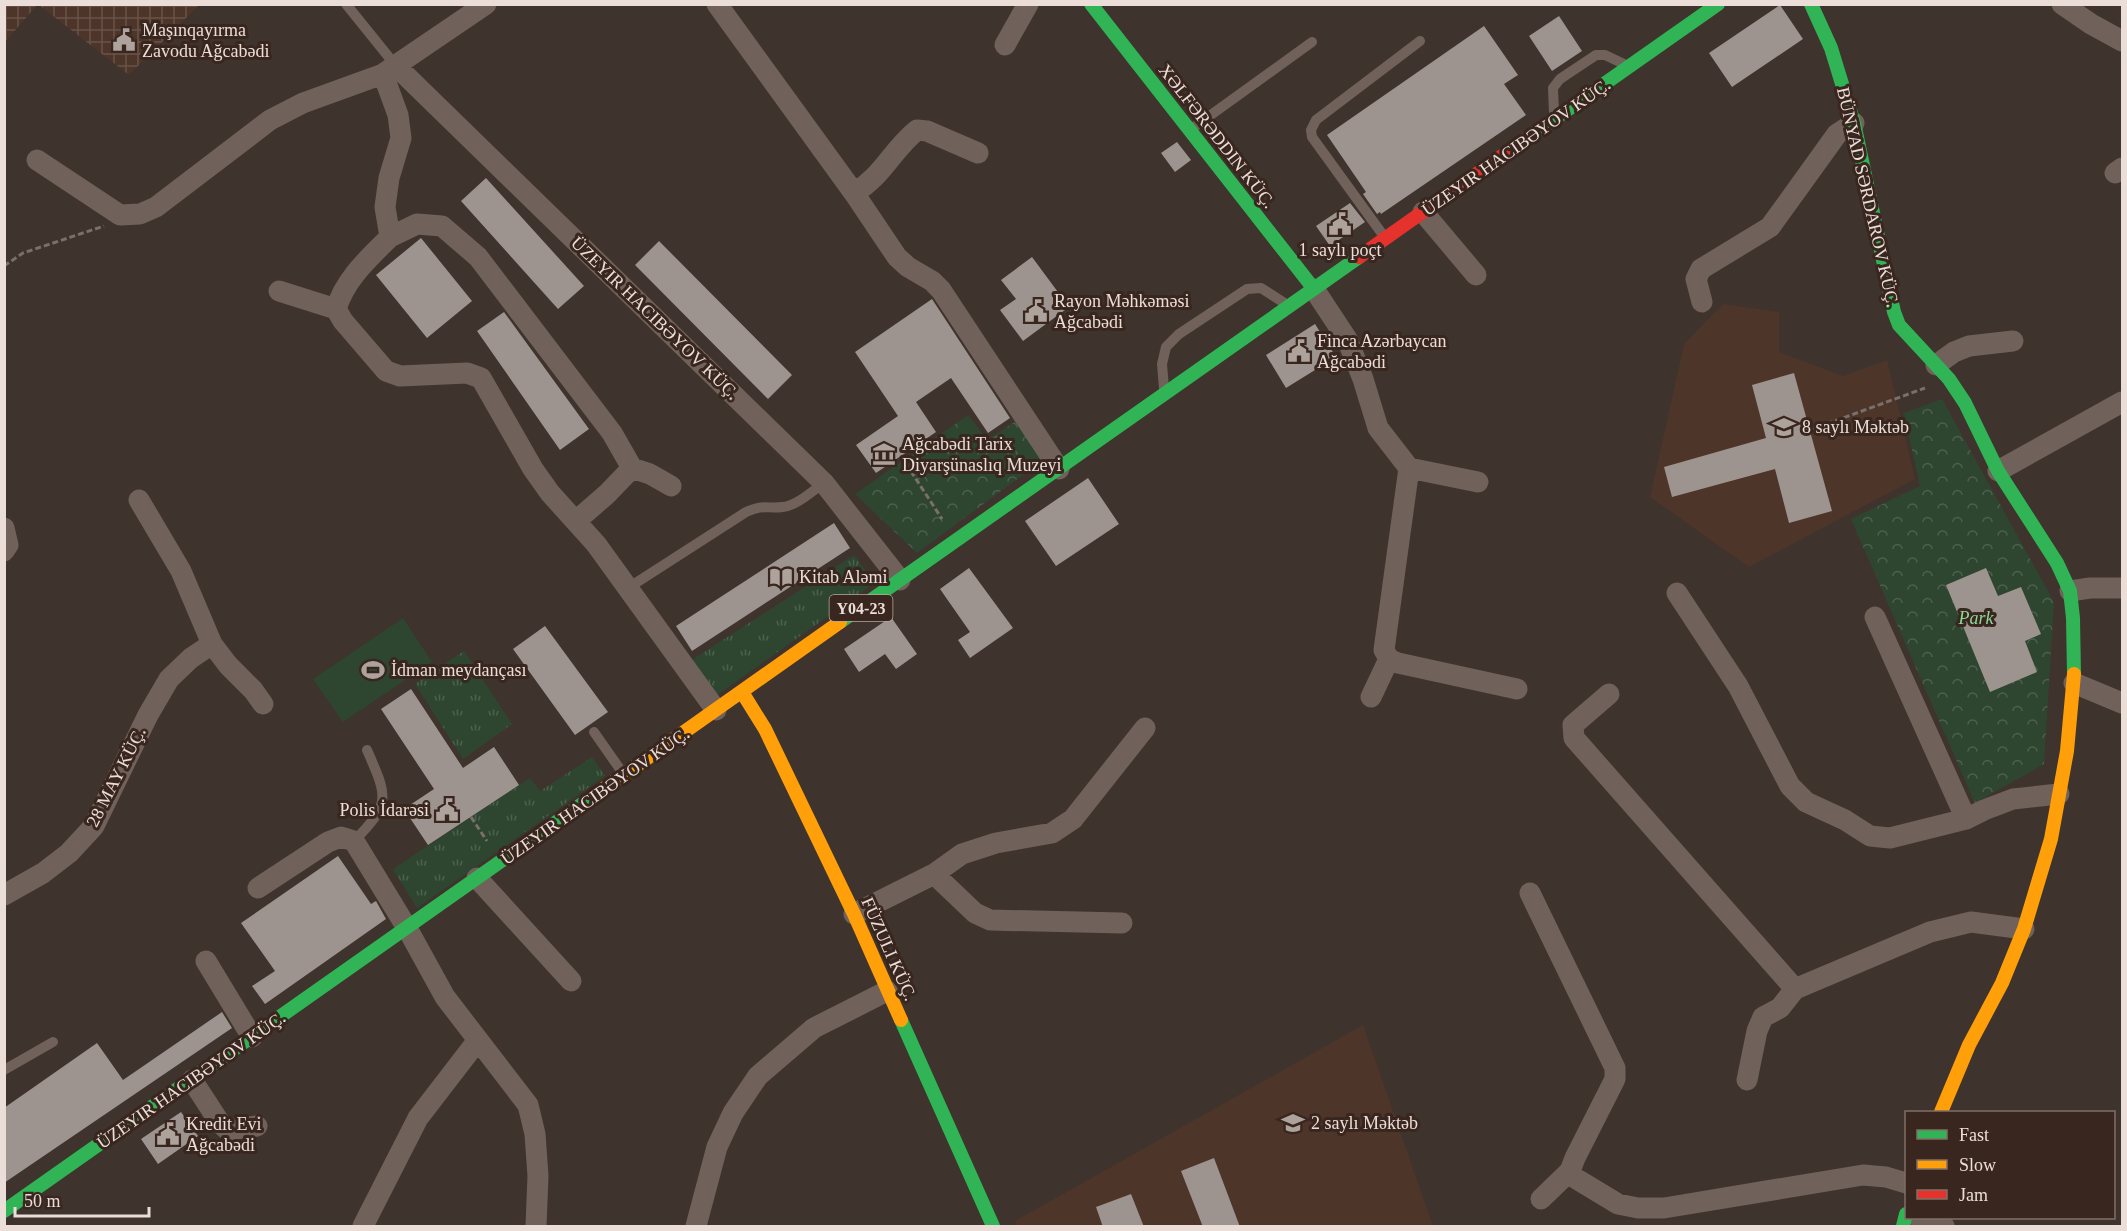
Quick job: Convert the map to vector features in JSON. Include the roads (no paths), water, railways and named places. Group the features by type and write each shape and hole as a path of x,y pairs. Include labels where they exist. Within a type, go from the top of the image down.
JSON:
{"street":[{"path":"37,160 120,215 140,214 156,207 270,120 303,103 390,70 486,4"},
{"path":"717,4 854,193 897,257 908,267 932,281 941,290 1059,469"},
{"path":"1005,45 1028,4"},
{"name":"XƏLFƏRƏDDIN KÜÇ.","path":"1091,4 1314,289"},
{"name":"BÜNYAD SƏRDAROV KÜÇ.","path":"1810,4 1831,48 1854,123 1894,312 1899,325 1943,372 1965,403 1998,471 2057,563 2070,591 2073,618 2074,683 2067,751 2051,839 2024,929 2002,983 1969,1045 1942,1111"},
{"path":"2062,4 2091,24 2122,41"},
{"name":"Y04-23","path":"4,1211 1718,5"},
{"path":"390,70 401,138 389,178 385,207 390,237"},
{"path":"390,70 824,483 900,580"},
{"path":"1702,302 1696,279 1701,269 1770,227 1837,134 1854,123"},
{"path":"854,193 878,176 917,130 927,131 978,153"},
{"path":"1424,212 1476,275"},
{"path":"336,309 340,293 359,267 390,237 417,224 442,226 478,257 612,433 632,468 650,474 671,486"},
{"path":"1314,289 1347,339 1363,379 1378,428 1409,468 1478,482"},
{"path":"279,291 336,309 343,321 386,371 400,376 466,373 481,378 533,469 550,493 596,544 716,710"},
{"path":"1943,372 1954,352 1969,346 2013,341"},
{"path":"1998,471 2122,402"},
{"path":"576,521 632,468"},
{"path":"1409,468 1384,650 1389,659 1398,663 1517,689"},
{"path":"139,500 181,572 212,644 263,704"},
{"path":"4,528 8,545 4,551"},
{"path":"2070,591 2090,588 2122,588"},
{"path":"1677,593 1738,686 1790,786 1806,802 1845,820 1870,836 1890,838 1966,819 2013,799 2059,794"},
{"path":"1875,617 1966,819"},
{"name":"28 MAY KÜÇ.","path":"4,895 43,873 69,853 94,826 148,715 169,679 191,658 212,644"},
{"path":"1371,697 1389,659"},
{"path":"2074,683 2122,704"},
{"name":"FÜZULI KÜÇ.","path":"742,692 765,729 854,914 993,1227"},
{"path":"1609,694 1573,725 1574,738 1795,989"},
{"path":"854,914 934,874 962,854 996,843 1052,833 1073,819 1145,728"},
{"path":"258,888 328,842 341,837 354,841 446,996 528,1105 535,1134 538,1176 536,1227"},
{"path":"934,874 975,913 990,920 1122,923"},
{"path":"477,878 571,981"},
{"path":"1530,892 1615,1068 1615,1079 1570,1171 1541,1199"},
{"path":"1746,1080 1757,1031 1764,1017 1780,1008 1795,989 1930,932 1971,922 2024,929"},
{"path":"206,961 252,1037"},
{"path":"696,1227 717,1147 733,1113 759,1076 814,1028 887,991"},
{"path":"363,1227 418,1118 478,1040"},
{"path":"192,1080 220,1123 228,1130 257,1126"},
{"path":"1570,1171 1575,1178 1618,1204 1638,1208 1664,1208 1863,1175 1886,1177 1905,1183"},
{"path":"1922,1219 1944,1227"}],"lane":[{"path":"346,4 390,70"},
{"path":"1385,239 1311,137 1311,130 1316,120 1420,41"},
{"path":"1189,130 1312,42"},
{"path":"1555,120 1554,88 1560,79 1601,54 1630,67"},
{"path":"1164,394 1162,364 1166,347 1179,334 1247,289 1261,288 1290,306"},
{"path":"628,588 746,512 759,506 784,507 798,501 824,483"},
{"path":"594,732 624,775"},
{"path":"354,841 372,823 381,808 383,795 381,781 367,750"},
{"path":"4,1070 53,1042"}],"place":[{"name":"Maşınqayırma Zavodu Ağcabədi","path":"124,40"},
{"name":"1 saylı poçt","path":"1340,224"},
{"name":"Rayon Məhkəməsi Ağcabədi","path":"1036,311"},
{"name":"Finca Azərbaycan Ağcabədi","path":"1299,351"},
{"name":"8 saylı Məktəb","path":"1784,427"},
{"name":"Ağcabədi Tarix Diyarşünaslıq Muzeyi","path":"884,454"},
{"name":"Kitab Aləmi","path":"781,577"},
{"name":"İdman meydançası","path":"373,670"},
{"name":"Polis İdarəsi","path":"447,810"},
{"name":"2 saylı Məktəb","path":"1293,1123"},
{"name":"Kredit Evi Ağcabədi","path":"168,1134"}],"park label":[{"name":"Park","path":"1976,618"}]}
